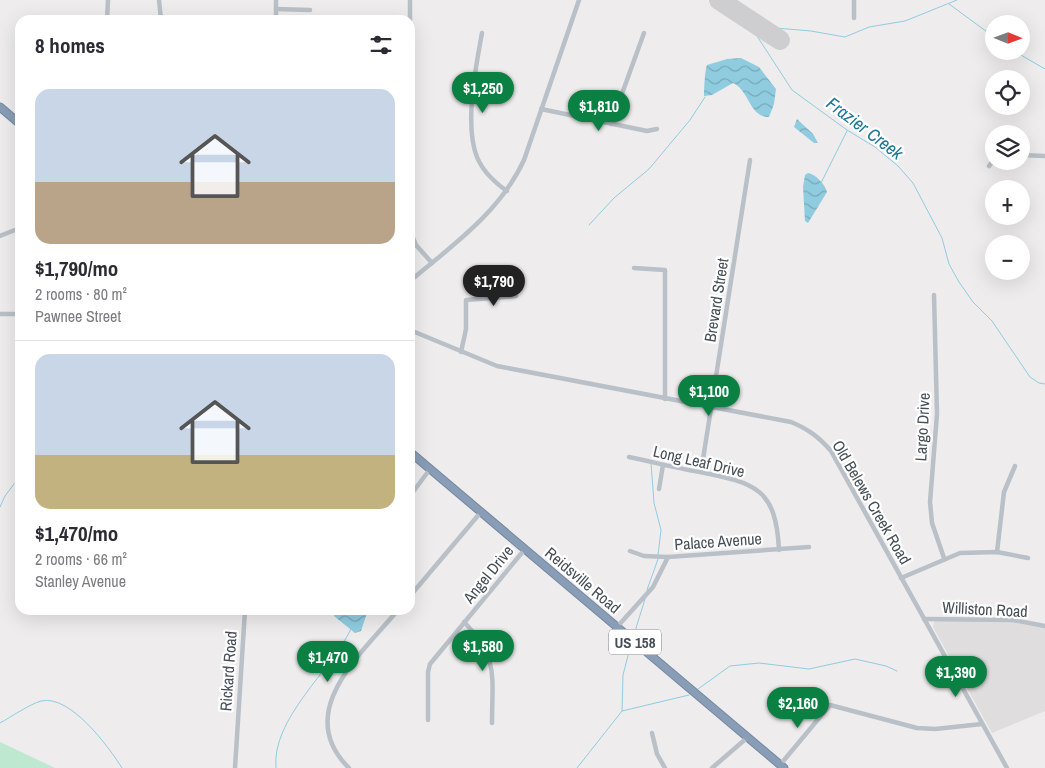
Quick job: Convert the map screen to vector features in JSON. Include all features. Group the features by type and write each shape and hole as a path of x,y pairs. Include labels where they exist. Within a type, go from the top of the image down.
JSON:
{"highway":[{"path":"0,107 15,120"},
{"name":"Reidsville Road","path":"415,456 782,766"}],"street":[{"path":"107,15 108,0"},
{"path":"160,0 161,15"},
{"path":"276,0 276,15"},
{"path":"410,0 410,15"},
{"path":"415,277 469,232 507,191 524,160 578,0"},
{"path":"854,0 854,18"},
{"path":"276,9 310,10"},
{"path":"482,33 473,80 472,139 476,156 483,169 493,181 507,191"},
{"path":"611,124 644,33"},
{"path":"541,109 647,131 657,129"},
{"path":"1030,155 1045,156"},
{"name":"Brevard Street","path":"701,472 750,160"},
{"path":"0,236 15,230"},
{"path":"415,242 432,263"},
{"path":"634,268 665,270 665,399"},
{"name":"Largo Drive","path":"934,295 937,414 930,502 932,523 944,558"},
{"path":"461,352 466,329 466,300 516,296"},
{"path":"0,314 15,314"},
{"name":"Old Belews Creek Road","path":"415,332 497,366 529,374 791,422 809,430 820,438 831,452 1007,768"},
{"name":"Long Leaf Drive","path":"629,457 736,480 761,493 776,519 778,550"},
{"path":"658,489 663,464"},
{"path":"997,552 1003,498 1015,466"},
{"path":"415,489 430,469"},
{"path":"415,590 481,512"},
{"name":"Palace Avenue","path":"630,551 644,556 668,557 810,547"},
{"name":"Angel Drive","path":"428,720 428,672 430,664 525,549"},
{"path":"901,578 944,558 978,551 997,552 1028,558"},
{"path":"617,627 658,581 668,557"},
{"name":"Rickard Road","path":"235,768 245,615"},
{"path":"349,768 335,751 327,733 327,714 338,682 394,615"},
{"name":"Williston Road","path":"924,619 1007,619 1045,626"},
{"path":"464,622 479,638 490,659 492,669 492,723"},
{"path":"782,766 830,705 917,728 935,729 982,724"},
{"path":"652,734 657,754 665,768"},
{"path":"712,768 748,737"},
{"path":"717,764 722,768"}],"shaded area":[{"path":"938,619 1013,621 1045,627 1045,711 992,733 933,627 934,622"}],"green space":[{"path":"0,742 55,768 0,768"}],"water":[{"path":"741,58 759,67 776,89 774,104 769,117 757,113 739,87 733,83 712,95 704,96 707,65 727,59"},
{"path":"797,119 813,134 818,143 814,143 794,127"},
{"path":"808,173 814,175 819,180 827,192 808,223 805,221 803,187 805,175"},
{"path":"366,615 361,631 355,633 334,616"}],"waterway":[{"name":"Frazier Creek","path":"722,0 746,19 792,90 847,130 875,147 898,166 913,183 942,238 949,264 959,282 973,302 992,321 1030,377 1039,383 1045,384"},
{"path":"752,26 811,31 845,37 869,27 905,21 957,0"},
{"path":"949,4 985,30"},
{"path":"1030,60 1045,69"},
{"path":"589,225 614,198 649,169 690,120 705,97"},
{"path":"821,183 847,131"},
{"path":"651,463 654,503 661,530 658,555"},
{"path":"0,507 14,484"},
{"path":"647,590 658,559"},
{"path":"633,638 645,599"},
{"path":"276,768 277,750 292,714 342,645 351,629"},
{"path":"622,711 623,675 631,644"},
{"path":"698,689 730,666 759,663 809,669 855,659 886,666 897,671"},
{"path":"577,768 622,711 689,695"},
{"path":"0,723 41,701 52,701 64,706 88,724 122,768"}],"runway":[{"path":"719,0 780,40"}]}
